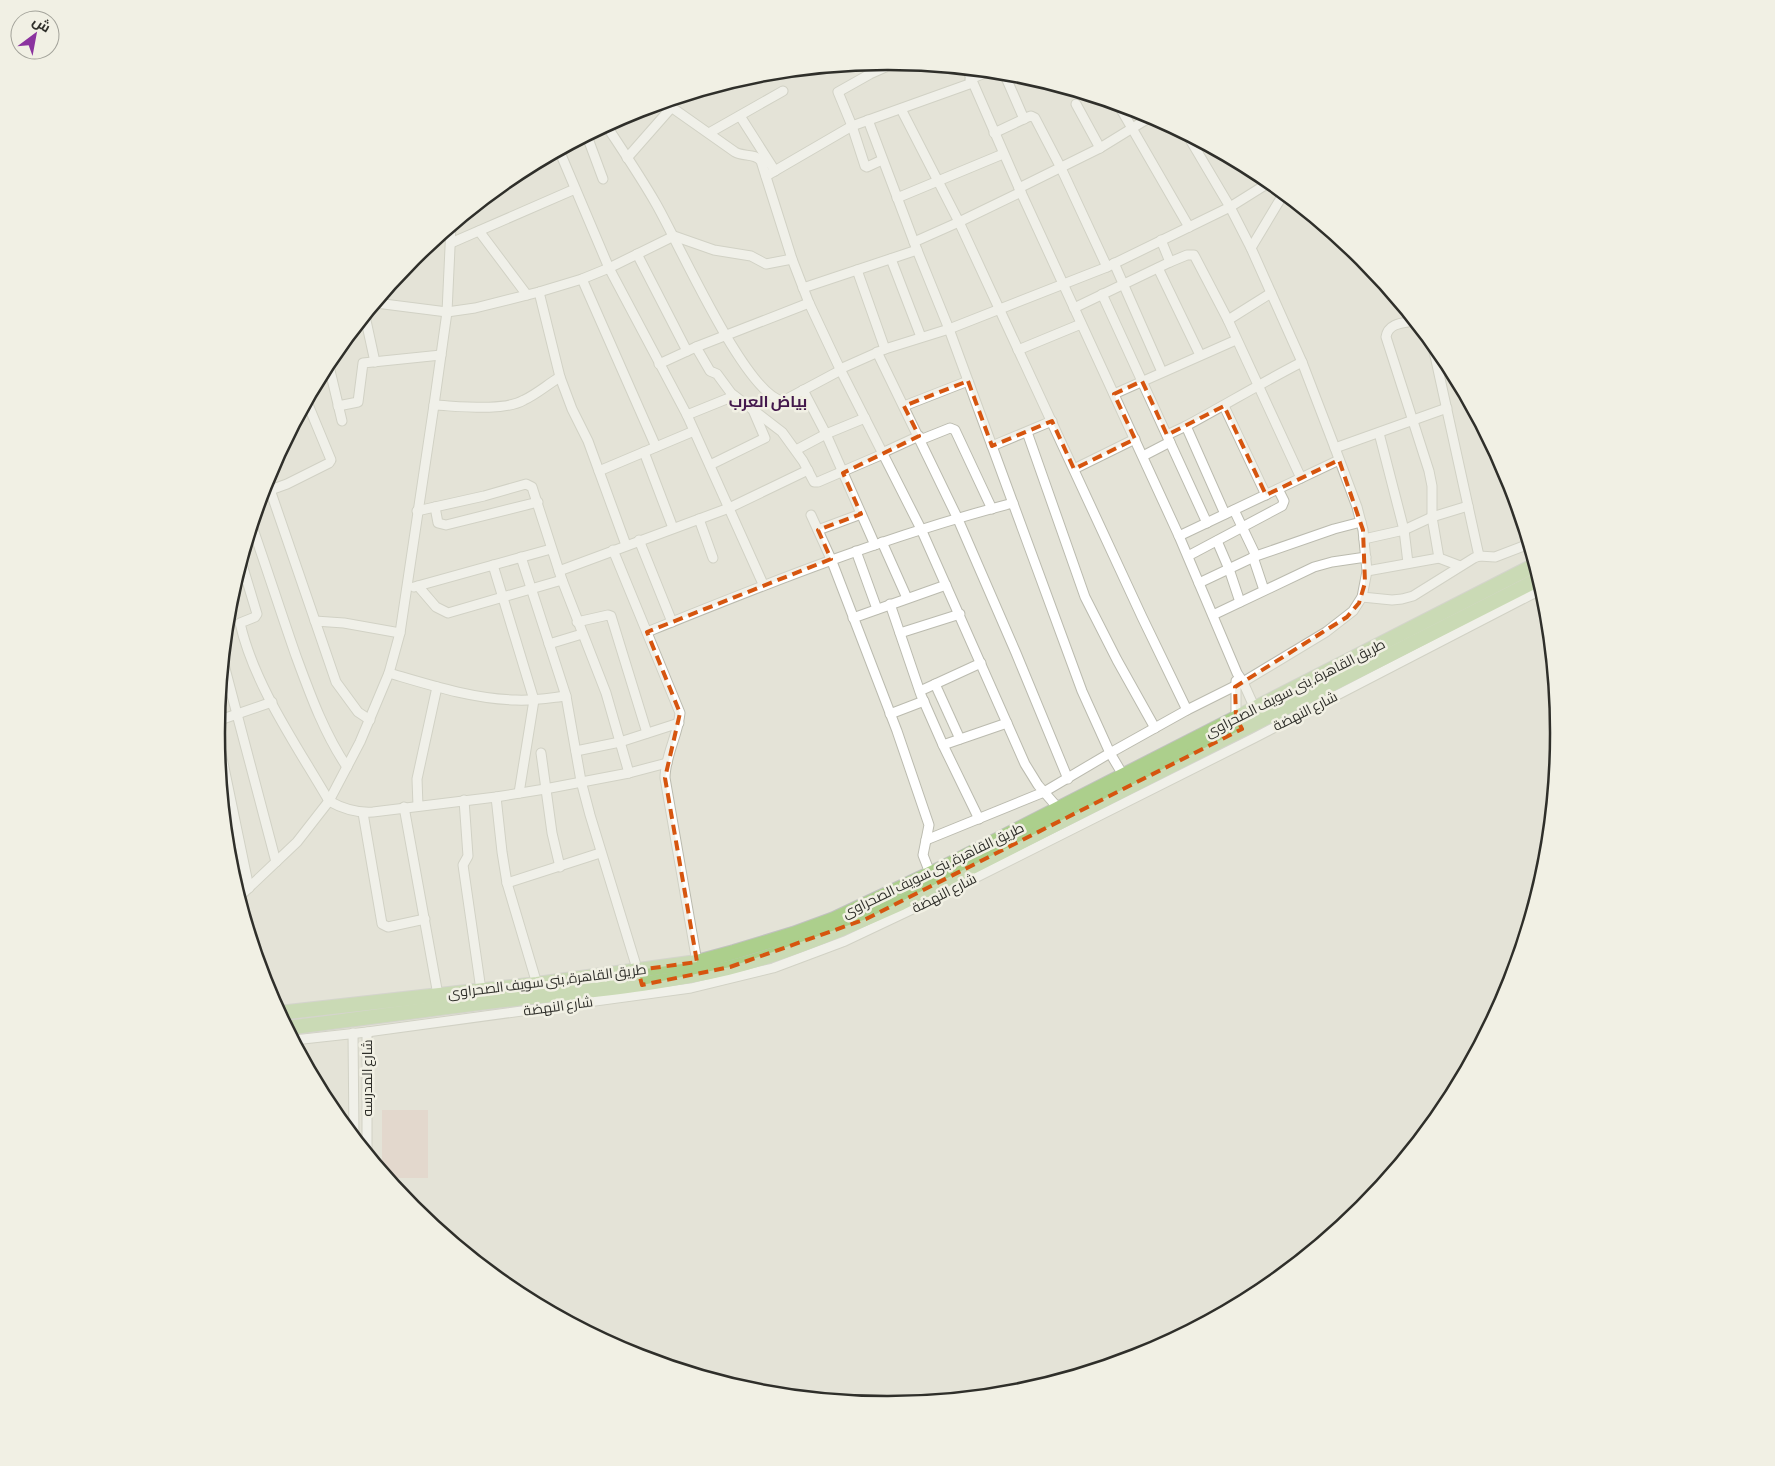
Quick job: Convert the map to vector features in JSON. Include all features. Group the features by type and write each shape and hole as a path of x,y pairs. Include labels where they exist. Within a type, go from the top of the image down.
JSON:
{"main road":[{"name":"طريق القاهرة, بنى سويف الصحراوى","path":"1257,714 1530,568"},
{"name":"طريق القاهرة, بنى سويف الصحراوى","path":"294,1027 642,990 661,987 776,954 866,919 927,890 1239,723 1533,582"},
{"name":"طريق القاهرة, بنى سويف الصحراوى","path":"287,1012 537,984 697,962 751,947 826,922 930,874 1123,775 1239,723"}],"street":[{"path":"879,70 839,91 838,94 852,126 865,166 882,160"},
{"path":"969,75 1003,154 1143,456 1213,615 1237,673 1239,684 1239,723"},
{"path":"766,176 852,126 979,77"},
{"path":"1008,81 1024,119"},
{"path":"709,133 783,91"},
{"path":"1076,104 1100,148"},
{"path":"670,106 739,154 759,158 792,259 809,303 840,369 921,529 1031,775 1058,808"},
{"path":"627,158 666,108"},
{"path":"900,109 959,222 1187,710"},
{"path":"1123,113 1189,227"},
{"path":"740,116 775,171"},
{"path":"994,133 1031,116 1035,118 1111,265 1123,284 1162,372"},
{"path":"868,120 915,246 949,328 1085,700 1110,753 1123,775"},
{"path":"803,288 891,259 1100,148 1144,121"},
{"path":"610,131 655,201 740,360 768,393 782,401 840,369 881,351 949,328 1064,285 1111,265 1230,207 1263,187"},
{"path":"589,141 604,179"},
{"path":"926,840 1044,792 1187,710 1239,684 1336,625 1353,612 1362,597 1366,557 1361,522 1335,448 1302,362 1251,248 1230,207 1193,145"},
{"path":"897,198 1003,154"},
{"path":"561,156 609,268 694,431 763,584"},
{"path":"451,243 575,189"},
{"path":"1251,248 1281,200"},
{"path":"479,230 527,295"},
{"path":"244,892 302,836 329,801 348,767 389,673 400,633 434,405 447,312 451,234"},
{"path":"383,304 447,312 475,308 582,279 674,236 714,250 751,256 766,264 792,259"},
{"path":"1161,240 1170,262"},
{"path":"638,254 691,349 710,371 717,374 734,396 778,428 796,450 812,481 816,483 843,473 919,438 950,428 955,430 992,508"},
{"path":"1074,308 1170,262 1187,255 1194,255 1228,320 1301,478"},
{"path":"891,259 921,338"},
{"path":"1158,268 1200,355"},
{"path":"857,270 881,351 1016,653 1068,779"},
{"path":"582,279 656,447"},
{"path":"539,292 560,377 572,409 588,441 626,545"},
{"path":"1228,320 1271,293"},
{"path":"1102,294 1207,522"},
{"path":"659,364 725,335 809,303"},
{"path":"1407,322 1393,325 1389,328 1386,337 1429,471 1432,486 1432,517 1439,558"},
{"path":"367,323 375,362"},
{"path":"1018,350 1082,324"},
{"path":"1114,394 1236,340"},
{"path":"338,406 358,402 363,363 441,355"},
{"path":"1436,361 1479,556"},
{"path":"1143,456 1186,426 1302,362"},
{"path":"331,373 342,421"},
{"path":"434,405 480,407 510,405 523,401 560,377"},
{"path":"904,406 968,381"},
{"path":"803,390 826,434 861,514 907,598"},
{"path":"686,416 734,396"},
{"path":"1224,406 1266,495"},
{"path":"271,490 329,463 331,460 309,408"},
{"path":"1335,448 1447,408"},
{"path":"710,465 765,438 753,410"},
{"path":"796,450 826,434 865,418"},
{"path":"992,446 1052,421"},
{"path":"1186,426 1229,512 1242,528 1254,556 1264,590"},
{"path":"599,471 694,431"},
{"path":"1026,432 1084,597 1155,728"},
{"path":"1379,433 1404,530 1408,564"},
{"path":"1074,469 1135,439"},
{"path":"644,452 673,528"},
{"path":"1179,536 1339,460"},
{"path":"418,586 436,607 448,613 531,590 613,550 729,508 808,470"},
{"path":"417,511 526,484 534,489 551,549 577,622 606,693 629,773"},
{"path":"1188,556 1282,506 1284,501 1278,488"},
{"path":"268,498 336,682 358,712 370,720"},
{"path":"435,507 438,523 446,525 538,502"},
{"path":"647,632 763,584 831,559 921,529 1013,503"},
{"path":"1364,539 1404,530 1432,517 1468,506"},
{"path":"818,530 861,514"},
{"path":"811,515 831,559 890,714 929,825 923,855 930,874"},
{"path":"698,519 714,558"},
{"path":"1199,582 1254,556 1334,529 1361,522"},
{"path":"255,535 284,622 315,704 337,752 348,767"},
{"path":"639,540 672,622"},
{"path":"1217,541 1240,602"},
{"path":"1362,597 1402,599 1412,596 1479,556 1495,557 1523,546"},
{"path":"406,589 551,549"},
{"path":"613,550 680,713 665,778 697,962"},
{"path":"856,551 876,609"},
{"path":"522,557 566,696 581,781 600,853 638,970 642,990"},
{"path":"1213,615 1314,567 1332,562 1366,557"},
{"path":"1366,571 1439,558 1460,566"},
{"path":"493,565 534,700 518,793"},
{"path":"244,572 257,614 255,617 242,621 240,624 254,664 272,702 329,801 363,813 496,797 545,789 629,773 667,763"},
{"path":"853,618 946,585"},
{"name":"شارع النهضة","path":"661,987 691,988 773,968 868,931 1262,733 1535,592"},
{"path":"890,604 924,701 979,819"},
{"path":"900,633 960,614"},
{"path":"577,622 608,615 611,616 647,733"},
{"path":"315,621 344,623 400,633"},
{"path":"549,644 582,634"},
{"path":"920,691 981,664"},
{"path":"389,673 437,687 505,700 534,700 566,696"},
{"path":"227,677 276,862"},
{"path":"935,684 960,739"},
{"path":"1239,684 1257,714"},
{"path":"418,806 417,779 437,687"},
{"path":"890,714 924,701"},
{"path":"225,718 272,702"},
{"path":"576,751 620,742 679,723"},
{"path":"943,745 1007,723"},
{"path":"541,753 552,833 560,867"},
{"path":"228,794 249,888"},
{"path":"496,797 507,883 537,984"},
{"path":"464,800 468,856 463,865 482,990"},
{"path":"404,807 438,995"},
{"path":"363,813 382,924 388,927 425,919"},
{"path":"507,883 600,853"},
{"name":"شارع النهضة","path":"300,1039 367,1032 524,1004"},
{"name":"شارع المدرسه","path":"367,1032 368,1144"},
{"name":"شارع المدرسه","path":"354,1033 354,1126"}],"highlighted area":[{"path":"968,381 992,446 1052,421 1074,469 1135,439 1114,394 1142,381 1167,435 1224,406 1266,495 1339,460 1363,530 1365,583 1359,603 1347,617 1235,687 1236,717 1242,729 866,919 730,967 642,985 638,970 697,962 665,778 680,713 647,632 831,559 818,530 861,514 843,473 919,436 904,406"}],"shaded area":[{"path":"382,1110 428,1110 428,1178 396,1178 382,1161"}],"district":[{"name":"بياض العرب","path":"768,401"}]}
